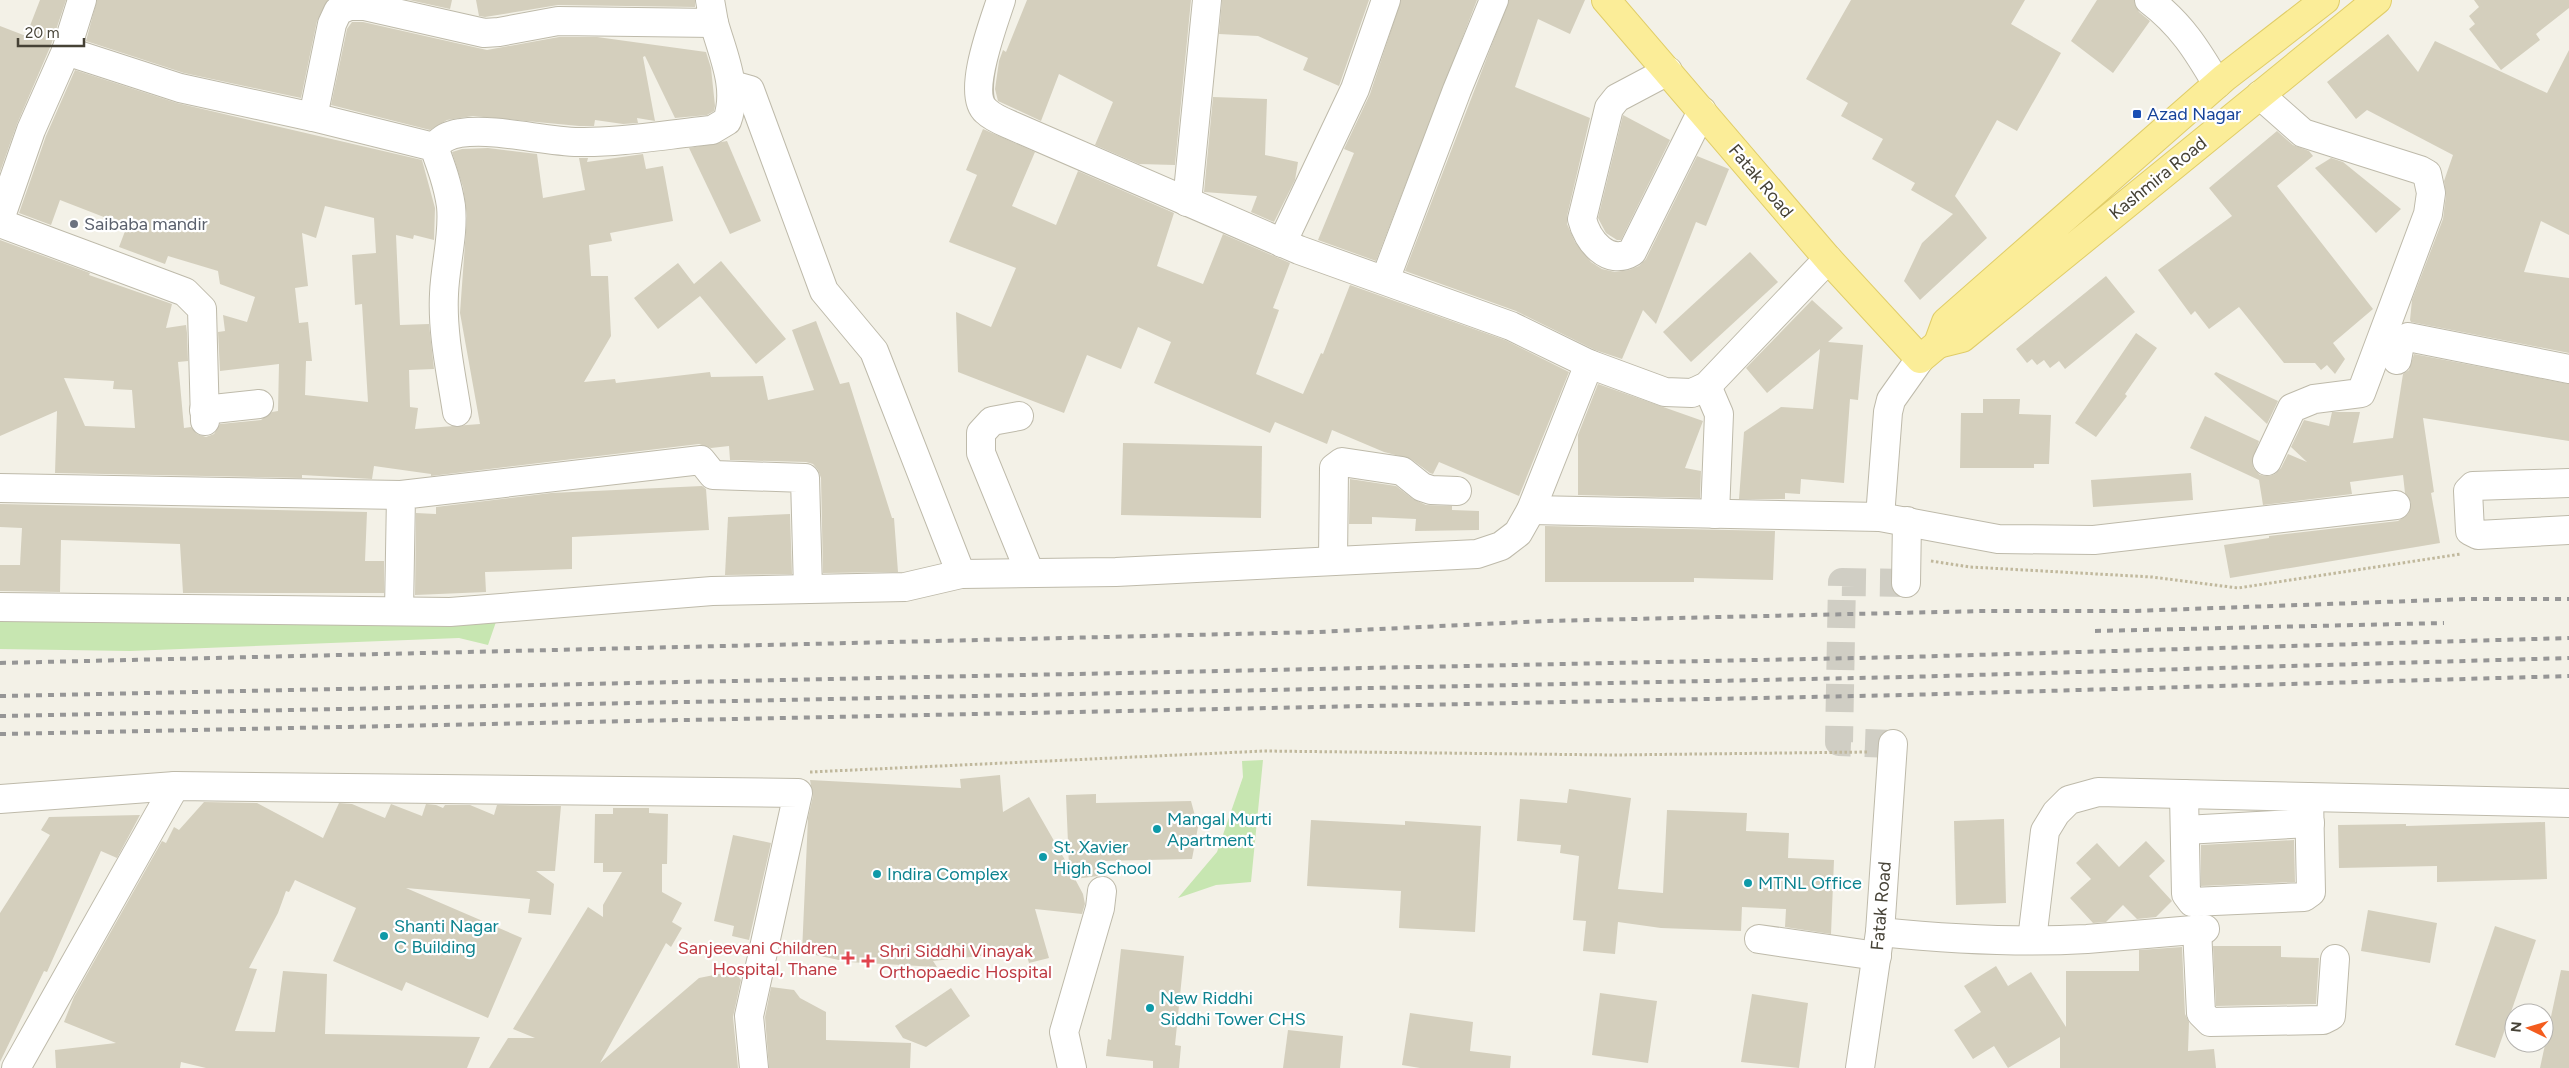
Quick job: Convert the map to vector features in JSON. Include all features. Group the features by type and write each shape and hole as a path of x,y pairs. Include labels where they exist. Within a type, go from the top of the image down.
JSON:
{"main road":[{"name":"Fatak Road","path":"1606,0 1828,259 1942,341"},
{"name":"Kashmira Road","path":"1942,341 2217,84 2325,0"},
{"name":"Kashmira Road","path":"1942,341 2260,95 2376,0"}],"street":[{"path":"82,0 66,51 32,130 0,221 185,292 202,309 205,416 260,404"},
{"path":"1001,0 981,69 978,95 984,111 1013,126 1282,243 1511,326 1589,364 1665,392 1692,393 1706,386 1828,259"},
{"path":"1187,202 1206,0"},
{"path":"1282,243 1355,89 1386,0"},
{"path":"1385,280 1457,90 1494,0"},
{"path":"2149,0 2177,23 2194,45 2217,84"},
{"path":"313,118 332,24 338,11 349,6 365,6 484,33 558,21 712,11 732,85 733,105 727,121 712,130 581,142 541,140 492,133 462,133 444,137 434,147"},
{"path":"66,51 180,88 434,147"},
{"path":"1668,71 1616,98 1609,108 1582,219 1585,230 1599,250 1618,257 1632,252 1702,110"},
{"path":"732,85 750,90 824,291 874,351 961,574"},
{"path":"2260,95 2303,133 2420,170 2427,174 2431,193 2428,214 2361,393 2314,399 2292,408 2268,462"},
{"path":"434,147 445,175 451,207 450,247 444,294 444,330 456,412"},
{"path":"2398,360 2400,344 2408,337 2569,369"},
{"path":"1880,517 1888,412 1891,400 1942,341"},
{"path":"0,607 450,612 712,591 905,588 961,574 1116,572 1477,554 1501,546 1518,533 1531,510 1589,364"},
{"path":"1706,386 1719,414 1715,514"},
{"path":"1019,416 992,421 981,433 981,453 1030,573"},
{"path":"0,488 402,495 700,460 713,475 804,478 808,589"},
{"path":"1333,561 1334,468 1342,462 1402,471 1422,487 1431,490 1457,491"},
{"path":"2569,484 2473,486 2468,491 2470,531 2478,535 2569,530"},
{"path":"399,611 402,495"},
{"path":"1531,510 1880,517 1998,539 2094,540 2396,505"},
{"path":"1907,521 1907,570"},
{"name":"Fatak Road","path":"1860,1068 1879,944 1892,748"},
{"path":"16,1068 175,786"},
{"path":"0,799 175,786 798,793 749,1016 754,1068"},
{"path":"2032,940 2046,831 2056,813 2069,800 2098,792 2184,794 2309,810"},
{"path":"2184,794 2186,894 2192,902 2304,897 2311,892 2309,810"},
{"path":"2184,830 2309,810 2569,803"},
{"path":"1072,1068 1064,1032 1100,908 1102,891"},
{"path":"1759,939 1879,944 1959,938 2086,939 2201,929 2201,1013 2210,1022 2324,1020 2331,1016 2335,959"}],"path":[{"path":"1907,570 1970,567 2152,577 2238,588 2464,554"},
{"path":"800,772 1264,751 1614,755 1892,748"}],"green space":[{"path":"0,615 497,619 488,645 459,638 130,651 0,649"},
{"path":"1263,760 1251,882 1216,885 1178,898 1217,852 1243,777 1242,761"}],"building":[{"path":"40,0 66,0 51,45 17,124 0,172 0,26 26,36"},
{"path":"97,0 328,0 317,21 301,98 184,73 86,41"},
{"path":"409,0 452,0 450,9"},
{"path":"476,0 695,0 695,7 558,5 485,17 479,16"},
{"path":"1027,0 1191,0 1175,165 1139,164 1095,145 1113,102 1059,74 1041,121 998,101 995,89 999,61 1003,50 1006,52"},
{"path":"1222,0 1369,0 1339,86 1303,70 1308,58 1258,36 1219,34"},
{"path":"1401,0 1477,0 1376,261 1318,240 1354,153 1344,149 1370,94"},
{"path":"1509,0 1585,0 1570,34 1538,19 1515,87 1590,118 1567,216 1567,224 1575,242 1591,262 1602,269 1615,272 1639,266 1646,259 1697,156 1729,169 1706,226 1696,222 1656,324 1643,310 1622,359 1595,350 1516,311 1405,271"},
{"path":"1851,0 2025,0 2011,24 2061,53 2017,131 1997,120 1955,196 1987,238 1920,300 1904,281 1922,243 1953,214 1911,190 1915,183 1872,159 1883,139 1841,116 1848,103 1806,79"},
{"path":"2097,0 2134,0 2139,12 2150,21 2113,73 2071,41"},
{"path":"2474,0 2569,0 2569,8 2536,34 2540,40 2501,70 2469,29 2475,24 2469,16 2479,7"},
{"path":"352,22 363,22 487,50 559,37 597,37 706,52 711,68 714,111 707,115 675,118 645,56 643,57 655,121 637,118 638,123 623,124 595,120 594,126 579,126 473,116 447,120 430,130 331,105 347,29"},
{"path":"2388,34 2418,72 2435,41 2547,93 2569,50 2569,235 2541,221 2524,272 2569,278 2569,353 2411,322 2412,300 2443,219 2446,195 2444,181 2453,155 2367,110 2356,119 2327,82"},
{"path":"75,70 177,103 422,160 435,208 434,240 414,235 413,239 396,235 400,325 429,324 434,369 409,370 410,407 418,408 415,429 480,424 460,313 467,216 463,187 452,152 462,149 488,148 537,154 543,198 585,190 579,158 588,158 587,162 643,154 646,169 663,166 673,221 610,233 612,241 589,245 591,276 608,276 611,336 584,382 615,379 616,383 710,372 711,377 763,376 768,400 814,390 792,330 816,321 840,384 849,382 892,518 894,518 898,572 823,573 821,478 818,470 813,464 806,462 730,460 729,446 711,448 699,444 431,476 431,474 374,466 372,479 302,475 302,478 55,473 57,411 0,436 0,240 90,273 89,275 172,304 166,328 186,325 187,333 188,361 178,362 184,428 191,427 197,434 206,437 214,434 220,424 261,420 272,412 278,411 279,364 220,371 218,332 225,331 223,315 247,322 255,297 220,284 218,271 168,256 165,264 119,247 127,226 60,200 51,225 19,213 46,136","holes":["325,206 374,218 376,253 352,255 355,305 362,304 368,402 305,395 306,361 312,361 308,322 299,323 295,288 308,286 302,233 316,238","64,378 114,381 113,389 132,390 135,428 85,426"]},
{"path":"1213,97 1267,99 1265,155 1298,162 1295,180 1274,222 1251,212 1257,196 1204,192"},
{"path":"1623,115 1670,140 1621,240 1617,240 1606,233 1598,218"},
{"path":"983,129 1035,152 1012,206 1056,225 1078,171 1174,213 1157,266 1203,284 1223,234 1290,263 1273,308 1279,310 1256,374 1303,394 1321,353 1323,354 1350,285 1505,340 1569,372 1519,496 1439,462 1433,474 1430,473 1411,459 1384,452 1332,430 1327,444 1275,422 1270,433 1154,383 1171,342 1138,327 1121,369 1087,355 1064,413 958,372 956,312 991,327 1016,268 949,242 977,175 966,170"},
{"path":"2277,131 2293,145 2309,151 2313,156 2277,186 2373,309 2333,343 2345,359 2335,374 2327,365 2321,370 2315,363 2284,363 2239,307 2209,329 2195,311 2191,315 2158,270 2232,216 2209,188"},
{"path":"727,141 761,221 730,234 689,148"},
{"path":"2331,158 2343,162 2401,209 2376,233 2315,168"},
{"path":"1750,252 1778,282 1691,362 1663,332"},
{"path":"721,261 786,339 756,364 700,296 658,329 634,298 678,263 694,284"},
{"path":"2106,276 2135,312 2065,369 2059,361 2050,368 2044,360 2037,365 2032,359 2027,363 2016,349"},
{"path":"1812,300 1843,328 1828,342 1863,345 1858,400 1850,399 1844,483 1801,479 1800,494 1785,493 1785,499 1739,499 1744,432 1781,407 1813,409 1820,349 1767,393 1746,368"},
{"path":"2136,333 2157,348 2125,394 2127,396 2096,437 2075,423"},
{"path":"2414,354 2569,384 2569,441 2423,418 2434,492 2431,493 2440,543 2230,578 2224,545 2269,538 2269,536 2398,521 2408,514 2411,503 2405,493 2403,475 2350,482 2352,494 2263,505 2259,480 2190,448 2205,416 2259,441 2252,463 2254,469 2260,475 2269,476 2275,474 2281,468 2288,454 2307,462 2291,447 2304,420 2329,426 2332,412 2360,412 2353,443 2393,438 2403,374 2409,370"},
{"path":"2216,372 2278,401 2267,424 2214,374"},
{"path":"1598,384 1703,421 1685,468 1701,471 1700,498 1578,495 1578,435"},
{"path":"1983,399 2020,399 2019,414 2051,415 2049,464 2034,464 2034,468 1960,468 1961,413 1983,413"},
{"path":"1123,443 1262,446 1261,518 1121,515"},
{"path":"2191,473 2193,500 2093,507 2091,480"},
{"path":"1350,479 1396,486 1413,499 1426,505 1452,506 1452,510 1479,511 1479,530 1415,531 1416,519 1372,517 1372,524 1349,524"},
{"path":"702,486 706,489 709,530 572,537 572,569 485,572 486,592 415,595 416,513 436,514 436,507 551,493"},
{"path":"0,504 367,512 365,561 384,561 384,593 183,593 180,544 61,540 60,592 0,591 0,565 20,565 22,528 0,527"},
{"path":"790,514 792,574 725,575 728,517"},
{"path":"1545,526 1775,531 1773,580 1694,578 1694,582 1545,582"},
{"path":"1000,775 1003,812 1029,797 1069,867 1066,795 1096,794 1096,803 1191,801 1198,827 1192,859 1098,861 1098,876 1075,879 1083,894 1085,904 1082,914 1035,909 1049,958 1029,963 1024,946 988,949 989,955 933,961 937,967 848,962 802,952 808,818 813,796 810,780 961,788 960,779"},
{"path":"1569,789 1631,798 1618,889 1663,893 1667,810 1747,813 1746,831 1789,833 1788,858 1834,860 1831,934 1785,927 1786,909 1742,907 1741,931 1661,928 1618,922 1615,954 1583,951 1586,921 1573,920 1579,856 1560,853 1561,845 1517,841 1520,799 1567,803"},
{"path":"204,802 257,803 323,838 339,803 352,804 385,818 391,804 422,816 426,804 443,808 445,805 470,805 494,815 497,805 561,806 555,871 536,871 554,884 551,915 528,913 530,899 406,888 522,938 488,1018 406,982 402,991 333,961 356,908 295,880 289,892 286,891 278,913 249,968 257,969 235,1031 275,1032 283,971 327,974 325,1034 480,1037 467,1068 206,1068 181,1062 180,1068 56,1068 55,1050 116,1043 64,1022 74,997 162,841 166,843 174,827 179,830"},
{"path":"613,808 649,808 649,813 668,814 667,864 662,864 662,892 682,903 672,922 682,928 671,947 666,943 600,1063 699,978 734,971 741,980 733,1017 738,1068 489,1068 508,1038 535,1038 513,1029 588,907 603,917 603,905 622,872 603,872 603,863 594,863 595,814 613,814"},
{"path":"140,815 117,858 101,851 47,972 44,971 0,1062 0,913 50,835 41,830 49,817"},
{"path":"2004,819 2006,903 1956,905 1954,821"},
{"path":"1311,820 1405,825 1405,821 1481,826 1475,932 1399,928 1401,891 1307,886"},
{"path":"2545,822 2547,879 2437,882 2437,866 2339,868 2338,825 2406,824 2406,826"},
{"path":"733,835 771,843 749,940 732,936 734,926 714,921"},
{"path":"2294,840 2295,882 2201,886 2201,845"},
{"path":"2146,841 2165,861 2149,876 2172,901 2156,917 2137,919 2123,905 2106,922 2093,923 2070,898 2091,879 2076,863 2097,843 2119,867"},
{"path":"2368,910 2437,923 2430,963 2361,951"},
{"path":"2495,926 2536,940 2514,1003 2504,1003 2504,1032 2495,1058 2455,1045"},
{"path":"2213,946 2281,946 2281,957 2319,958 2316,1004 2216,1006"},
{"path":"2182,947 2185,1014 2189,1022 2188,1051 2214,1049 2216,1068 2060,1068 2060,1037 2008,1068 1994,1046 1973,1059 1954,1030 1981,1012 1964,986 1996,966 2008,986 2031,972 2066,1027 2066,971 2139,971 2139,950"},
{"name":"New Riddhi Siddhi Tower CHS","path":"1121,949 1184,956 1175,1045 1181,1046 1179,1068 1153,1068 1153,1061 1106,1056 1108,1039 1111,1040"},
{"path":"2561,970 2569,971 2569,1068 2540,1068 2543,1053 2554,1053 2554,1003"},
{"path":"771,987 794,990 800,998 826,1012 826,1040 911,1043 910,1068 769,1068 765,1017"},
{"path":"951,988 970,1016 926,1047 903,1038 895,1026"},
{"path":"1600,993 1657,1001 1648,1063 1592,1055"},
{"path":"1752,994 1808,1003 1799,1068 1741,1062"},
{"path":"1410,1013 1473,1022 1470,1051 1511,1056 1510,1068 1420,1068 1402,1065"},
{"path":"1288,1030 1343,1036 1340,1068 1283,1068"}],"tunnel":[{"path":"1893,744 1839,742 1842,582 1906,583"}],"railway":[{"path":"0,663 1318,632 1545,621 1984,611 2133,611 2467,599 2569,599"},
{"path":"2095,631 2444,623"},
{"path":"0,696 1904,657 2569,638"},
{"path":"0,716 1905,677 2569,658"},
{"path":"0,734 1905,695 2569,676"}],"place":[{"name":"Azad Nagar","path":"2137,114"},
{"name":"Saibaba mandir","path":"74,224"},
{"name":"Mangal Murti Apartment","path":"1157,829"},
{"name":"St. Xavier High School","path":"1043,857"},
{"name":"Indira Complex","path":"877,874"},
{"name":"MTNL Office","path":"1748,883"},
{"name":"Shanti Nagar C Building","path":"384,936"},
{"name":"Sanjeevani Children Hospital, Thane","path":"848,958"},
{"name":"Shri Siddhi Vinayak Orthopaedic Hospital","path":"868,961"},
{"name":"New Riddhi Siddhi Tower CHS","path":"1150,1008"}]}
